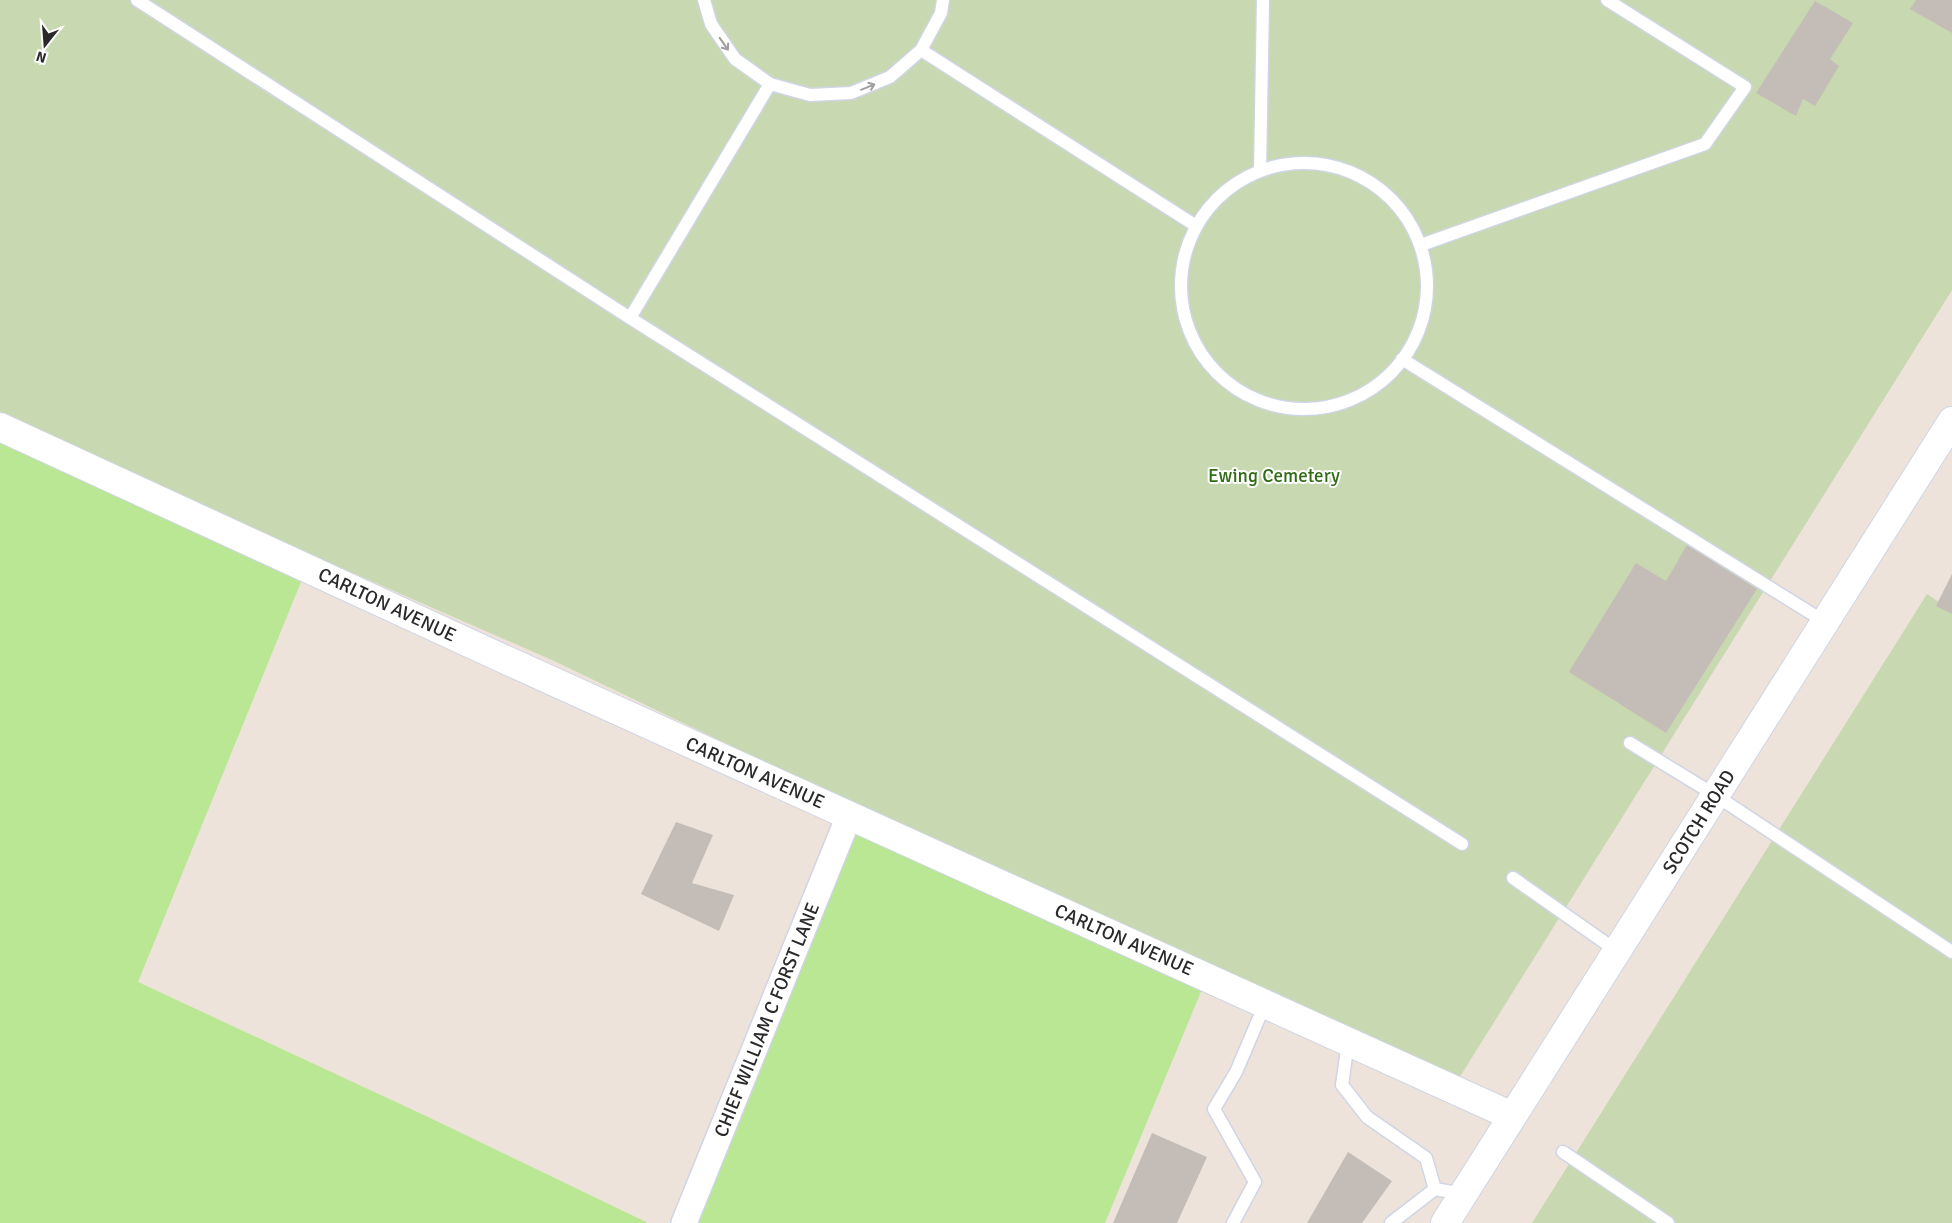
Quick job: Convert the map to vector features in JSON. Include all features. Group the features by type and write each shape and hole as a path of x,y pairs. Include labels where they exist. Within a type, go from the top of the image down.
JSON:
{"street":[{"name":"SCOTCH ROAD","path":"1445,1223 1952,421"},
{"name":"CARLTON AVENUE","path":"0,427 524,669 1512,1116"},
{"name":"CHIEF WILLIAM C FORST LANE","path":"684,1223 850,816"}],"lane":[{"path":"137,0 630,318 1462,844"},
{"path":"704,0 711,24 735,59 770,84 810,96 851,94 890,78 921,50 941,13 943,0"},
{"path":"1260,171 1263,0"},
{"path":"1421,245 1705,144 1746,87 1607,0"},
{"path":"921,50 1194,224"},
{"path":"630,318 770,84"},
{"path":"1296,163 1334,166 1369,181 1400,208 1421,245 1428,286 1421,327 1402,359 1370,391 1332,407 1290,409 1250,397 1216,372 1191,338 1180,297 1184,264 1194,224 1227,189 1260,171 1296,163"},
{"path":"1402,359 1825,622"},
{"path":"1630,743 1716,795 1952,952"},
{"path":"1513,878 1618,950"},
{"path":"1233,1223 1255,1182 1214,1109 1236,1072 1265,1004"},
{"path":"1348,1042 1342,1085 1367,1117 1426,1158 1435,1190"},
{"path":"1562,1152 1668,1223"},
{"path":"1391,1223 1435,1190 1464,1194"}],"green space":[{"name":"Ewing Cemetery","path":"0,0 1952,0 1952,290 1456,1083 854,805 552,660 312,555 0,411"},
{"path":"0,411 312,555 138,982 428,1117 648,1223 0,1223"},
{"path":"1927,594 1952,611 1952,1223 1532,1223"},
{"path":"854,805 1210,970 1105,1223 684,1223"}],"building":[{"path":"1916,0 1952,0 1952,33 1910,9"},
{"path":"1815,1 1853,23 1830,59 1839,66 1815,106 1803,99 1796,116 1756,93"},
{"path":"1687,545 1757,589 1666,733 1569,672 1636,563 1666,581"},
{"path":"1952,574 1952,614 1936,606"},
{"path":"676,822 713,835 692,883 734,895 719,931 641,894"},
{"path":"1152,1133 1207,1157 1177,1223 1113,1223"},
{"path":"1348,1152 1392,1181 1362,1223 1307,1223"}]}
